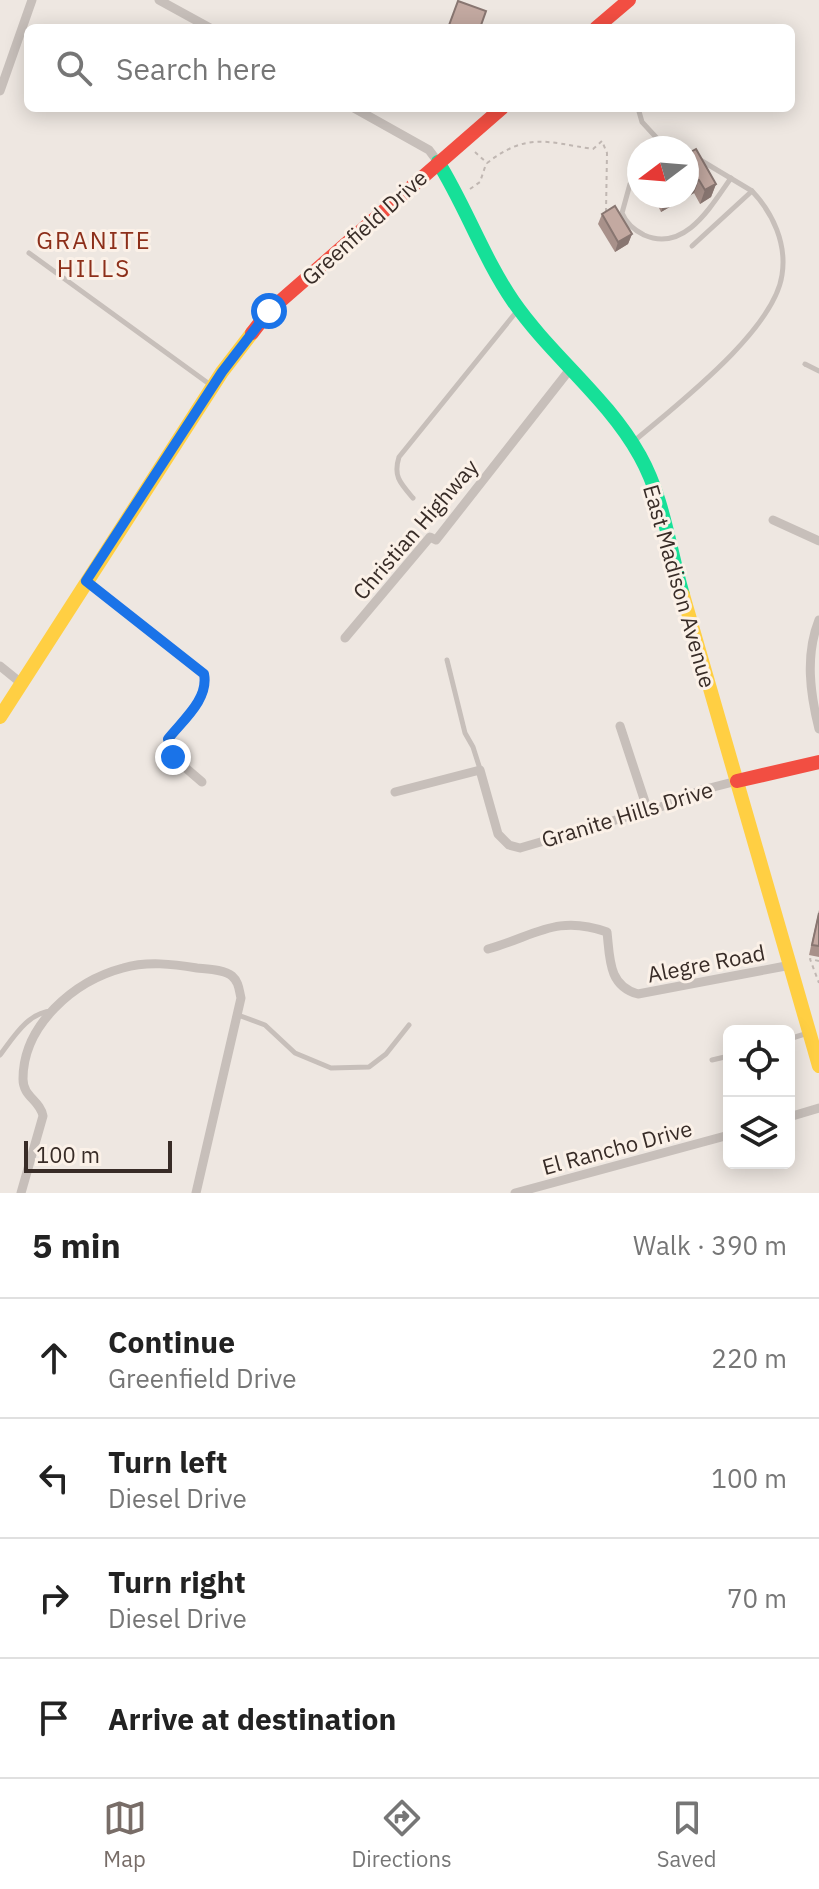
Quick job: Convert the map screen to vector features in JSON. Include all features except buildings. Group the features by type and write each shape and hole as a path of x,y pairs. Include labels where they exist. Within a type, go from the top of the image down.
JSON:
{"street":[{"path":"0,91 32,0"},
{"path":"159,0 203,24"},
{"path":"601,24 629,0"},
{"name":"East Madison Avenue","path":"361,112 429,150 450,180 487,258 519,309 603,403 632,443 659,501 675,569 813,1034 819,1066"},
{"name":"Greenfield Drive","path":"0,717 213,386 269,311 497,112"},
{"name":"Christian Highway","path":"345,638 430,537 436,540 571,368"},
{"path":"773,520 819,541"},
{"path":"86,581 204,674 205,687 201,697 168,739 173,757 202,782"},
{"path":"819,620 810,673 819,729"},
{"path":"0,666 21,683"},
{"path":"620,726 648,811"},
{"name":"Granite Hills Drive","path":"480,770 498,834 509,845 520,848 648,811 702,790 819,762"},
{"path":"395,792 480,770"},
{"name":"Alegre Road","path":"488,949 520,940 547,926 586,925 607,932 614,977 625,989 638,994 791,965"},
{"path":"21,1193 43,1116 42,1109 25,1092 23,1078 36,1030 64,998 98,977 125,967 168,963 226,972 238,984 241,998 196,1193"},
{"path":"795,1115 819,1108"},
{"name":"El Rancho Drive","path":"515,1193 723,1137"}],"lane":[{"path":"639,112 642,122 655,136"},
{"path":"632,443 716,369 760,319 774,299 782,276 780,235 769,214 752,191 699,159"},
{"path":"627,195 622,213 628,224 655,238 673,237 692,228 704,216 731,178"},
{"path":"692,246 752,191"},
{"path":"29,253 213,386"},
{"path":"413,498 397,481 399,457 519,309"},
{"path":"805,364 819,371"},
{"path":"447,660 465,733 480,770"},
{"path":"0,1055 28,1021 43,1011 53,1011"},
{"path":"237,1015 265,1025 295,1053 331,1068 369,1067 386,1054 409,1025"},
{"path":"712,1060 723,1057"}],"path":[{"path":"470,189 480,182 487,163 510,147 528,141 593,149 602,141 607,153 606,213 610,216"},
{"path":"475,152 487,163"},
{"path":"819,961 810,959 819,983"}],"traffic: fast":[{"path":"438,162 513,301 612,415 640,456 660,506 683,595"}],"traffic: slow":[{"path":"0,717 222,372 252,333"},
{"path":"683,595 819,1066"}],"traffic: jam":[{"path":"601,24 629,0"},
{"path":"252,333 269,311 497,112"},
{"path":"737,781 819,762"}],"district":[{"name":"GRANITE HILLS","path":"94,254"}],"route":[{"path":"173,757 168,739 201,697 205,687 204,674 86,581 222,372 269,311"}]}
